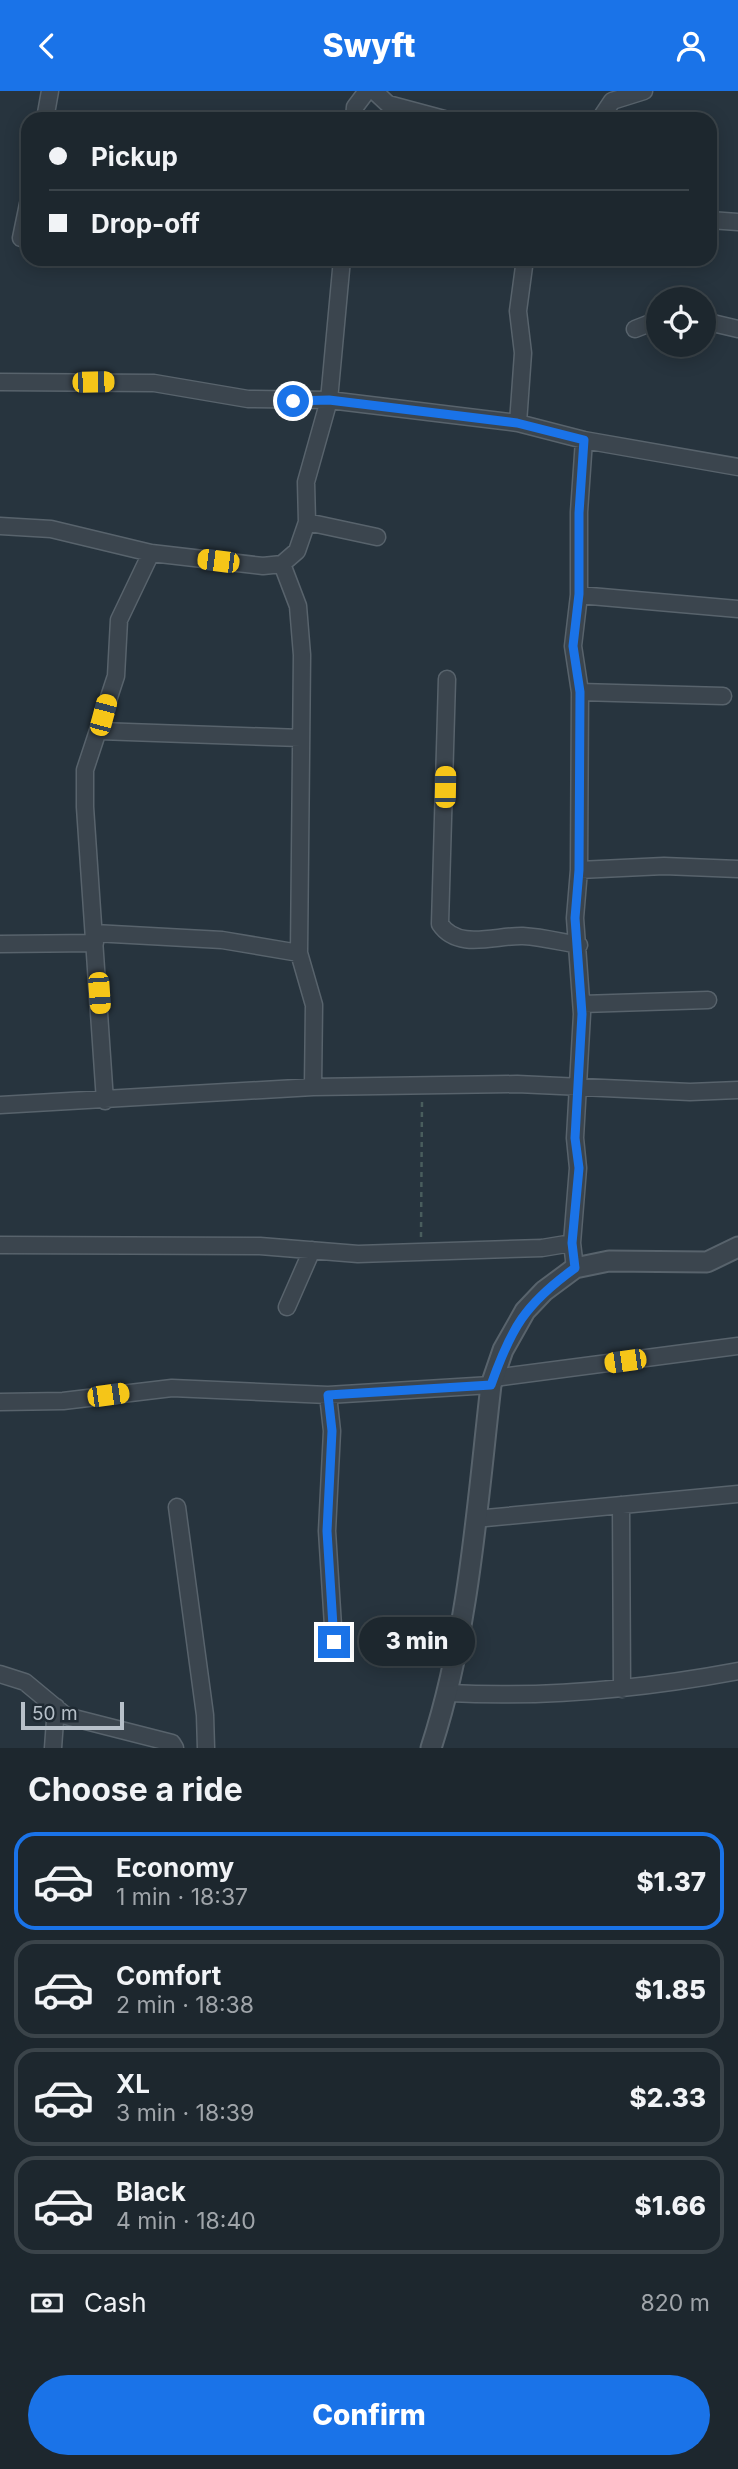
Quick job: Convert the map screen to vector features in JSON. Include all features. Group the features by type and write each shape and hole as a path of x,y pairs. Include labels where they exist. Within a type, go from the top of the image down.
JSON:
{"street":[{"path":"46,112 50,91"},
{"path":"355,112 355,107 367,91"},
{"path":"374,91 387,104 417,112"},
{"path":"605,112 612,101 644,91"},
{"path":"717,220 738,222"},
{"path":"0,526 51,529 151,553 263,566 282,564 297,551 307,522 306,482 329,400 341,266"},
{"path":"517,423 523,353 517,311 525,266"},
{"path":"635,328 646,324"},
{"path":"716,324 738,329"},
{"path":"0,382 154,383 235,397 329,400 517,423 584,440 738,467"},
{"path":"575,1268 572,1243 579,1168 575,1138 576,1086 582,1004 575,918 579,870 580,692 573,646 579,594 579,513 584,440"},
{"path":"307,522 377,537"},
{"path":"105,1101 85,807 85,771 116,677 119,620 151,553"},
{"path":"282,564 298,606 302,655 299,953 314,1006 313,1087"},
{"path":"579,594 738,609"},
{"path":"447,680 440,924 446,933 460,939 524,936 579,945"},
{"path":"580,692 723,696"},
{"path":"99,731 301,738"},
{"path":"579,870 664,866 738,869"},
{"path":"0,944 95,938 222,940 299,953"},
{"path":"582,1004 708,1000"},
{"path":"0,1105 313,1087 576,1086 690,1092 738,1090"},
{"path":"0,1245 150,1244 312,1249 358,1254 542,1248 572,1243"},
{"path":"431,1748 449,1693 460,1644 493,1381 503,1350 525,1311 544,1291 575,1268 609,1261 707,1262 738,1247"},
{"path":"287,1307 312,1249"},
{"path":"0,1402 63,1401 172,1388 328,1395 493,1381 738,1346"},
{"path":"328,1395 332,1431 327,1531 334,1642"},
{"path":"475,1519 738,1494"},
{"path":"621,1505 622,1689"},
{"path":"177,1507 205,1715 206,1748"},
{"path":"449,1693 506,1696 622,1689 738,1671"},
{"path":"0,1674 25,1682 66,1716 172,1743 176,1748"},
{"path":"53,1748 56,1707"}],"path":[{"path":"421,1252 422,1087"}],"route":[{"path":"293,401 329,400 517,423 584,440 579,513 579,594 573,646 580,692 579,870 575,918 582,1014 576,1086 575,1138 579,1168 572,1243 575,1268 544,1291 525,1311 503,1350 491,1385 328,1395 332,1431 327,1531 332,1572 334,1642"}]}
